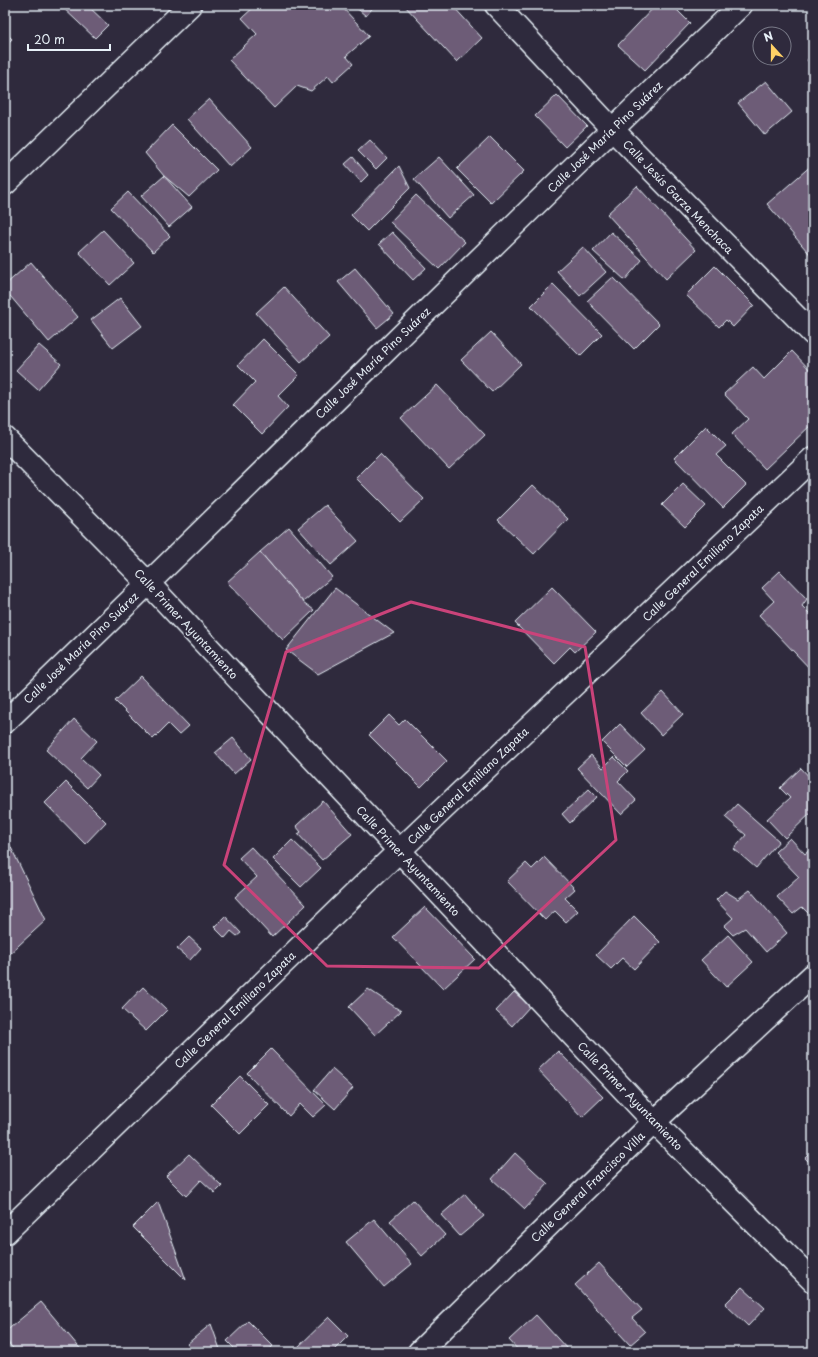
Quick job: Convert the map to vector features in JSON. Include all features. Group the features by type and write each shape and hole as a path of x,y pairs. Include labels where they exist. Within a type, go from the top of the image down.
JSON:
{"street":[{"path":"5,184 190,5"},
{"name":"Calle Jesús Garza Menchaca","path":"496,5 612,129 813,334"},
{"name":"Calle José María Pino Suárez","path":"5,722 149,584 612,129 741,5"},
{"name":"Calle Primer Ayuntamiento","path":"5,438 149,584 654,1122 813,1281"},
{"name":"Calle General Emiliano Zapata","path":"5,1233 399,851 813,458"},
{"name":"Calle General Francisco Villa","path":"419,1352 654,1122 813,975"}],"highlighted area":[{"path":"411,602 585,647 616,840 479,968 327,966 224,865 286,652"}],"building":[{"path":"60,5 87,5 108,25 95,38"},
{"path":"256,5 311,5 314,8 317,5 340,5 369,36 346,56 353,64 333,82 328,76 311,91 297,86 274,108 229,60 257,34 242,18"},
{"path":"353,5 375,5 366,16"},
{"path":"404,5 452,5 482,38 457,62"},
{"path":"656,5 672,5 690,23 645,70 618,45"},
{"path":"5,32 12,39 5,46"},
{"path":"813,55 813,67 807,60"},
{"path":"766,81 792,112 765,135 738,103"},
{"path":"557,95 587,126 565,147 535,116"},
{"path":"209,99 252,147 230,167 187,119"},
{"path":"172,125 217,170 189,197 164,176 145,153"},
{"path":"490,137 524,171 491,203 457,169"},
{"path":"370,140 387,158 376,169 358,151"},
{"path":"353,157 368,175 361,182 345,164"},
{"path":"439,157 474,195 448,218 414,179"},
{"path":"813,164 813,258 767,204"},
{"path":"399,166 410,188 367,231 351,215"},
{"path":"164,176 192,207 169,227 141,196"},
{"path":"637,186 696,250 666,279 607,214"},
{"path":"128,192 170,236 153,252 111,208"},
{"path":"416,195 465,242 439,269 390,222"},
{"path":"103,230 134,263 110,285 79,252"},
{"path":"392,232 426,268 413,280 379,244"},
{"path":"611,232 642,260 625,280 593,251"},
{"path":"583,247 606,272 580,296 557,271"},
{"path":"31,262 78,317 49,342 5,290 5,285"},
{"path":"715,266 754,305 733,327 726,320 719,327 686,295"},
{"path":"355,268 394,314 377,328 338,282"},
{"path":"613,277 659,324 634,349 587,301"},
{"path":"553,284 602,334 580,356 531,306"},
{"path":"284,287 329,337 301,362 256,313"},
{"path":"120,298 142,326 113,348 91,320"},
{"path":"491,332 521,364 492,392 461,360"},
{"path":"263,339 299,375 278,396 288,407 262,434 233,405 255,382 238,365"},
{"path":"39,345 61,364 38,390 16,370"},
{"path":"792,351 813,373 813,423 765,469 732,434 748,419 724,394 753,367 764,379"},
{"path":"437,385 485,435 449,469 401,418"},
{"path":"706,426 726,446 716,455 746,485 723,508 674,458"},
{"path":"380,454 424,499 400,522 356,478"},
{"path":"683,484 706,506 685,527 662,505"},
{"path":"533,485 568,519 534,554 498,520"},
{"path":"325,505 358,541 331,565 298,528"},
{"path":"289,527 332,577 303,602 260,552"},
{"path":"813,532 813,542 808,537"},
{"path":"260,552 303,602 314,610 283,640 227,582"},
{"path":"780,571 807,599 802,606 813,617 813,672 759,615 774,601 762,588"},
{"path":"552,587 596,632 575,652 570,647 554,663 515,623"},
{"path":"335,588 394,633 318,674 286,650"},
{"path":"141,676 189,726 179,735 168,724 153,739 115,701"},
{"path":"663,692 683,714 661,735 641,713"},
{"path":"389,715 399,725 405,719 447,761 421,787 369,735"},
{"path":"74,719 97,741 81,758 99,775 87,788 46,750"},
{"path":"620,724 645,750 627,767 602,742"},
{"path":"233,738 251,759 234,774 215,753"},
{"path":"591,755 603,768 614,757 628,771 618,781 636,800 621,814 577,768"},
{"path":"801,768 813,781 813,811 785,838 767,819 790,798 780,788"},
{"path":"66,782 106,822 85,844 45,803"},
{"path":"589,789 597,797 570,823 562,814"},
{"path":"323,801 352,834 322,860 298,834 301,832 296,826"},
{"path":"737,804 779,841 756,868 734,849 746,835 725,817"},
{"path":"5,835 46,920 5,958"},
{"path":"790,838 805,854 813,847 813,918 802,907 793,914 777,897 799,877 775,852"},
{"path":"292,840 321,868 301,887 273,859"},
{"path":"251,847 306,905 272,937 235,897 257,877 239,858"},
{"path":"544,857 575,889 565,898 578,911 566,922 555,911 545,920 507,881 526,863 532,869"},
{"path":"750,890 787,933 766,952 745,928 733,935 724,926 733,918 716,900 725,891 738,899"},
{"path":"425,907 475,959 443,989 393,937"},
{"path":"225,916 241,933 237,936 231,931 225,938 214,927"},
{"path":"634,916 660,942 634,969 622,958 611,969 596,955"},
{"path":"728,935 753,962 726,987 701,960"},
{"path":"189,937 201,948 190,960 177,949"},
{"path":"143,987 167,1010 146,1031 122,1009"},
{"path":"368,989 401,1011 375,1035 349,1007"},
{"path":"514,992 530,1006 512,1026 496,1011"},
{"path":"271,1049 326,1105 313,1117 300,1104 289,1116 247,1073"},
{"path":"558,1051 603,1097 582,1117 538,1070"},
{"path":"332,1069 353,1088 335,1109 314,1090"},
{"path":"240,1076 269,1105 240,1134 211,1105"},
{"path":"813,1150 813,1166 805,1158"},
{"path":"515,1153 548,1184 525,1209 492,1179"},
{"path":"189,1154 222,1186 215,1193 201,1180 186,1196 166,1176"},
{"path":"465,1194 484,1216 460,1236 441,1215"},
{"path":"413,1200 445,1235 422,1256 390,1221"},
{"path":"158,1202 186,1280 133,1227"},
{"path":"374,1219 412,1264 384,1287 346,1242"},
{"path":"599,1263 642,1310 632,1318 645,1332 630,1345 575,1285"},
{"path":"742,1287 765,1308 748,1326 725,1304"},
{"path":"41,1302 83,1352 16,1352 5,1339 5,1332"},
{"path":"536,1315 568,1350 566,1352 520,1352 509,1340"},
{"path":"329,1317 348,1336 333,1351 334,1352 299,1352 296,1349"},
{"path":"248,1321 273,1346 267,1352 238,1352 227,1341"},
{"path":"211,1324 221,1352 194,1352 187,1344"}]}
